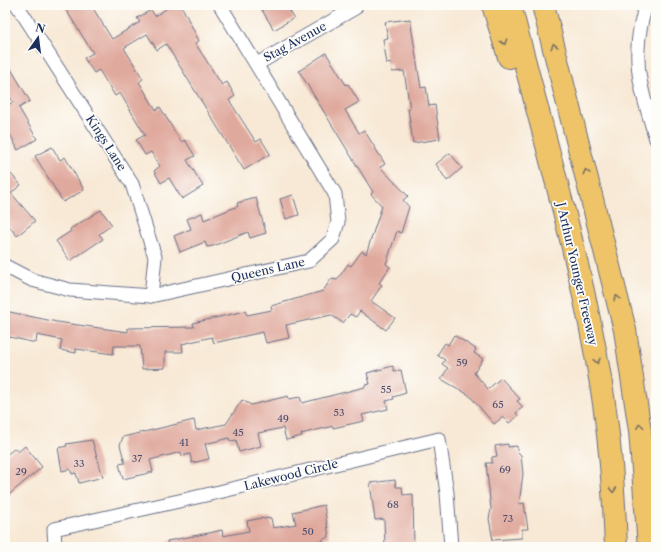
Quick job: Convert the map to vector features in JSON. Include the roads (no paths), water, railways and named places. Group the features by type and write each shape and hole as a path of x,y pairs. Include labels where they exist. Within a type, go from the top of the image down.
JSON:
{"highway":[{"path":"493,5 574,255"},
{"name":"J Arthur Younger Freeway","path":"510,5 574,255 589,320 606,419 613,486 616,547"},
{"path":"543,5 617,297 636,397 644,464 656,532"},
{"path":"644,464 649,547"}],"street":[{"name":"Kings Lane","path":"17,5 132,184 155,257 151,296"},
{"name":"Queens Lane","path":"5,266 32,280 70,290 151,296 308,262 333,239 338,222 335,194 220,5"},
{"path":"646,5 640,23 636,52 640,85 656,139"},
{"name":"Stag Avenue","path":"257,64 354,7"},
{"name":"Lakewood Circle","path":"55,547 54,529 219,492 439,439 447,493 451,547"}]}
